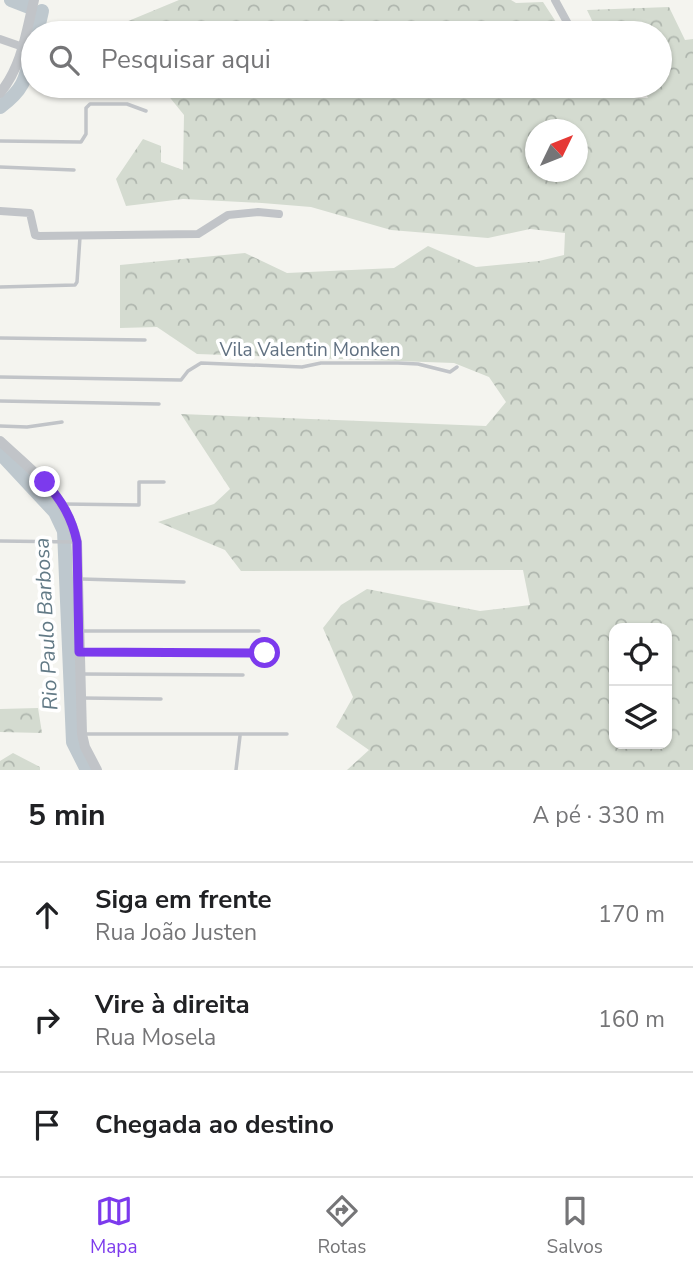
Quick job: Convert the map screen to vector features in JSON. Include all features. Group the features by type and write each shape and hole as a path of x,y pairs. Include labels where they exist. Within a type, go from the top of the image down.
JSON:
{"street":[{"path":"29,21 34,0"},
{"path":"555,0 566,21"},
{"path":"0,39 21,46"},
{"path":"0,93 12,78 21,53"},
{"path":"0,211 30,212 35,234 38,236 80,237 198,234 228,215 258,212 279,214"},
{"path":"0,441 45,482 64,504 74,526 77,542 82,734 85,747 97,770"}],"lane":[{"path":"0,141 81,142 85,139 86,108 90,104 127,104 146,111"},
{"path":"0,167 74,170"},
{"path":"0,287 75,285 80,237"},
{"path":"0,338 145,340"},
{"name":"Vila Valentin Monken","path":"0,377 181,380 188,371 201,363 302,367 321,363 398,363 418,364 450,372 457,367"},
{"path":"0,401 159,404"},
{"path":"0,426 27,427 62,422"},
{"path":"64,504 139,505 139,482 164,482"},
{"path":"0,541 77,542"},
{"path":"77,579 184,582"},
{"path":"79,631 259,631"},
{"path":"79,652 265,653"},
{"path":"80,674 243,675"},
{"path":"82,698 161,699"},
{"path":"82,734 287,734"},
{"path":"236,770 240,736"}],"green space":[{"path":"179,0 511,0 516,3 543,2 555,21 128,21"},
{"path":"669,7 685,40 693,39 693,770 347,770 369,750 336,727 353,697 323,628 341,605 367,589 480,611 530,605 523,570 241,571 225,550 158,522 214,504 230,489 181,414 486,426 506,402 489,377 454,363 197,354 157,327 120,328 120,265 245,253 287,273 394,268 428,246 476,267 539,261 564,255 565,233 530,229 488,238 391,230 311,207 262,203 183,199 126,206 116,179 143,139 161,146 161,162 183,170 184,115 170,98 672,98 672,21 592,21 587,10"},
{"path":"38,708 42,733 0,732 0,709"},
{"path":"13,753 40,767 40,770 0,770 0,761"}],"waterway":[{"name":"Rio Paulo Barbosa","path":"11,0 29,7"},
{"name":"Rio Paulo Barbosa","path":"40,21 42,11"},
{"name":"Rio Paulo Barbosa","path":"0,107 21,86"},
{"name":"Rio Paulo Barbosa","path":"0,453 55,512 64,531 73,742 87,770"}],"route":[{"path":"45,482 64,504 74,526 77,542 79,652 265,653"}]}
